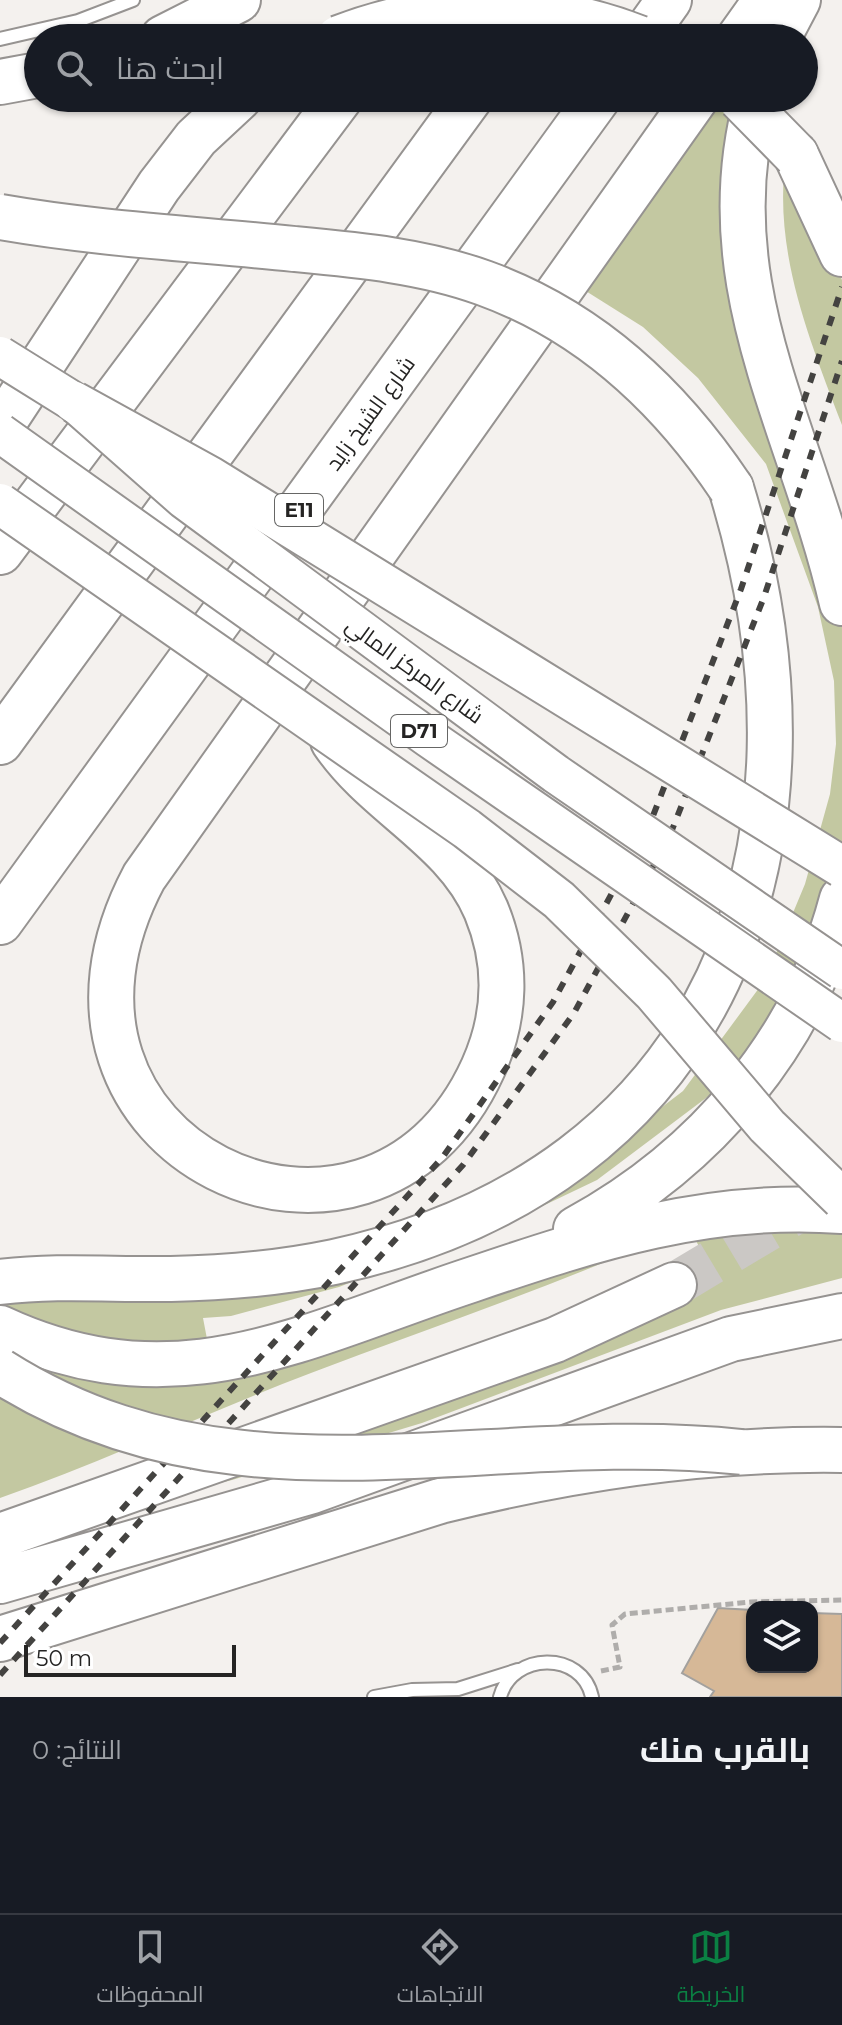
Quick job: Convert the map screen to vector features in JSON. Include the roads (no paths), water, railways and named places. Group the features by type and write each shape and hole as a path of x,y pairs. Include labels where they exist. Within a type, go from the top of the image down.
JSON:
{"highway":[{"path":"191,24 238,0"},
{"path":"396,24 414,0"},
{"path":"524,24 541,0"},
{"path":"651,24 669,0"},
{"path":"749,24 766,0"},
{"path":"785,24 798,0"},
{"path":"382,24 400,18 480,8 560,15 591,24"},
{"path":"0,82 24,78"},
{"path":"0,431 124,235 196,138 224,112"},
{"path":"0,552 330,112"},
{"path":"0,742 460,112"},
{"name":"شارع الشيخ زايد","path":"0,922 588,112"},
{"path":"328,732 361,777 451,856 485,909 501,969 499,1027 464,1104 429,1146 385,1174 335,1188 282,1187 251,1181 221,1170 168,1135 139,1098 117,1053 110,992 119,932 144,877 686,112"},
{"path":"754,112 796,155 842,216"},
{"path":"755,112 743,177 742,253 758,332 810,491 842,603"},
{"path":"796,155 842,254"},
{"path":"0,217 364,256 446,271 485,283 559,318 625,365 683,422 731,488 766,563 790,642 801,725 800,808 794,849 771,926 735,998 687,1063 629,1120 563,1169 491,1208 402,1243 335,1261 254,1274 168,1279 66,1276 0,1282"},
{"path":"74,402 249,501 842,867"},
{"path":"810,491 842,550"},
{"path":"0,504 490,846 559,900 654,993 767,1126 842,1199"},
{"path":"469,1280 608,1211 671,1167 708,1132 751,1084 793,1021 825,952 842,899"},
{"path":"0,1328 88,1358 179,1365 258,1353 373,1316 469,1280 680,1218 767,1209 842,1211"},
{"path":"0,1536 555,1340 674,1285"},
{"path":"0,1581 312,1491 731,1339 842,1316"},
{"path":"0,1371 49,1399 119,1428 196,1447 265,1457 362,1461 633,1445 742,1452"},
{"path":"0,1639 440,1501 500,1486 620,1464 742,1452 842,1450"}],"main road":[{"name":"شارع المركز المالي","path":"0,356 74,402 173,490 556,774 842,970"},
{"name":"D71","path":"0,431 429,738 842,1023"}],"lane":[{"path":"65,24 133,0"},
{"path":"0,39 24,33"},
{"path":"374,1697 412,1690 458,1689 530,1664 552,1662 580,1676 592,1697"},
{"path":"500,1697 509,1678 518,1670"}],"tunnel":[{"path":"674,1285 816,1200"}],"railway":[{"path":"0,1643 442,1158 553,1002 651,821 741,589 842,287"},
{"path":"0,1675 463,1165 574,1013 670,835 764,597 842,361"}]}
